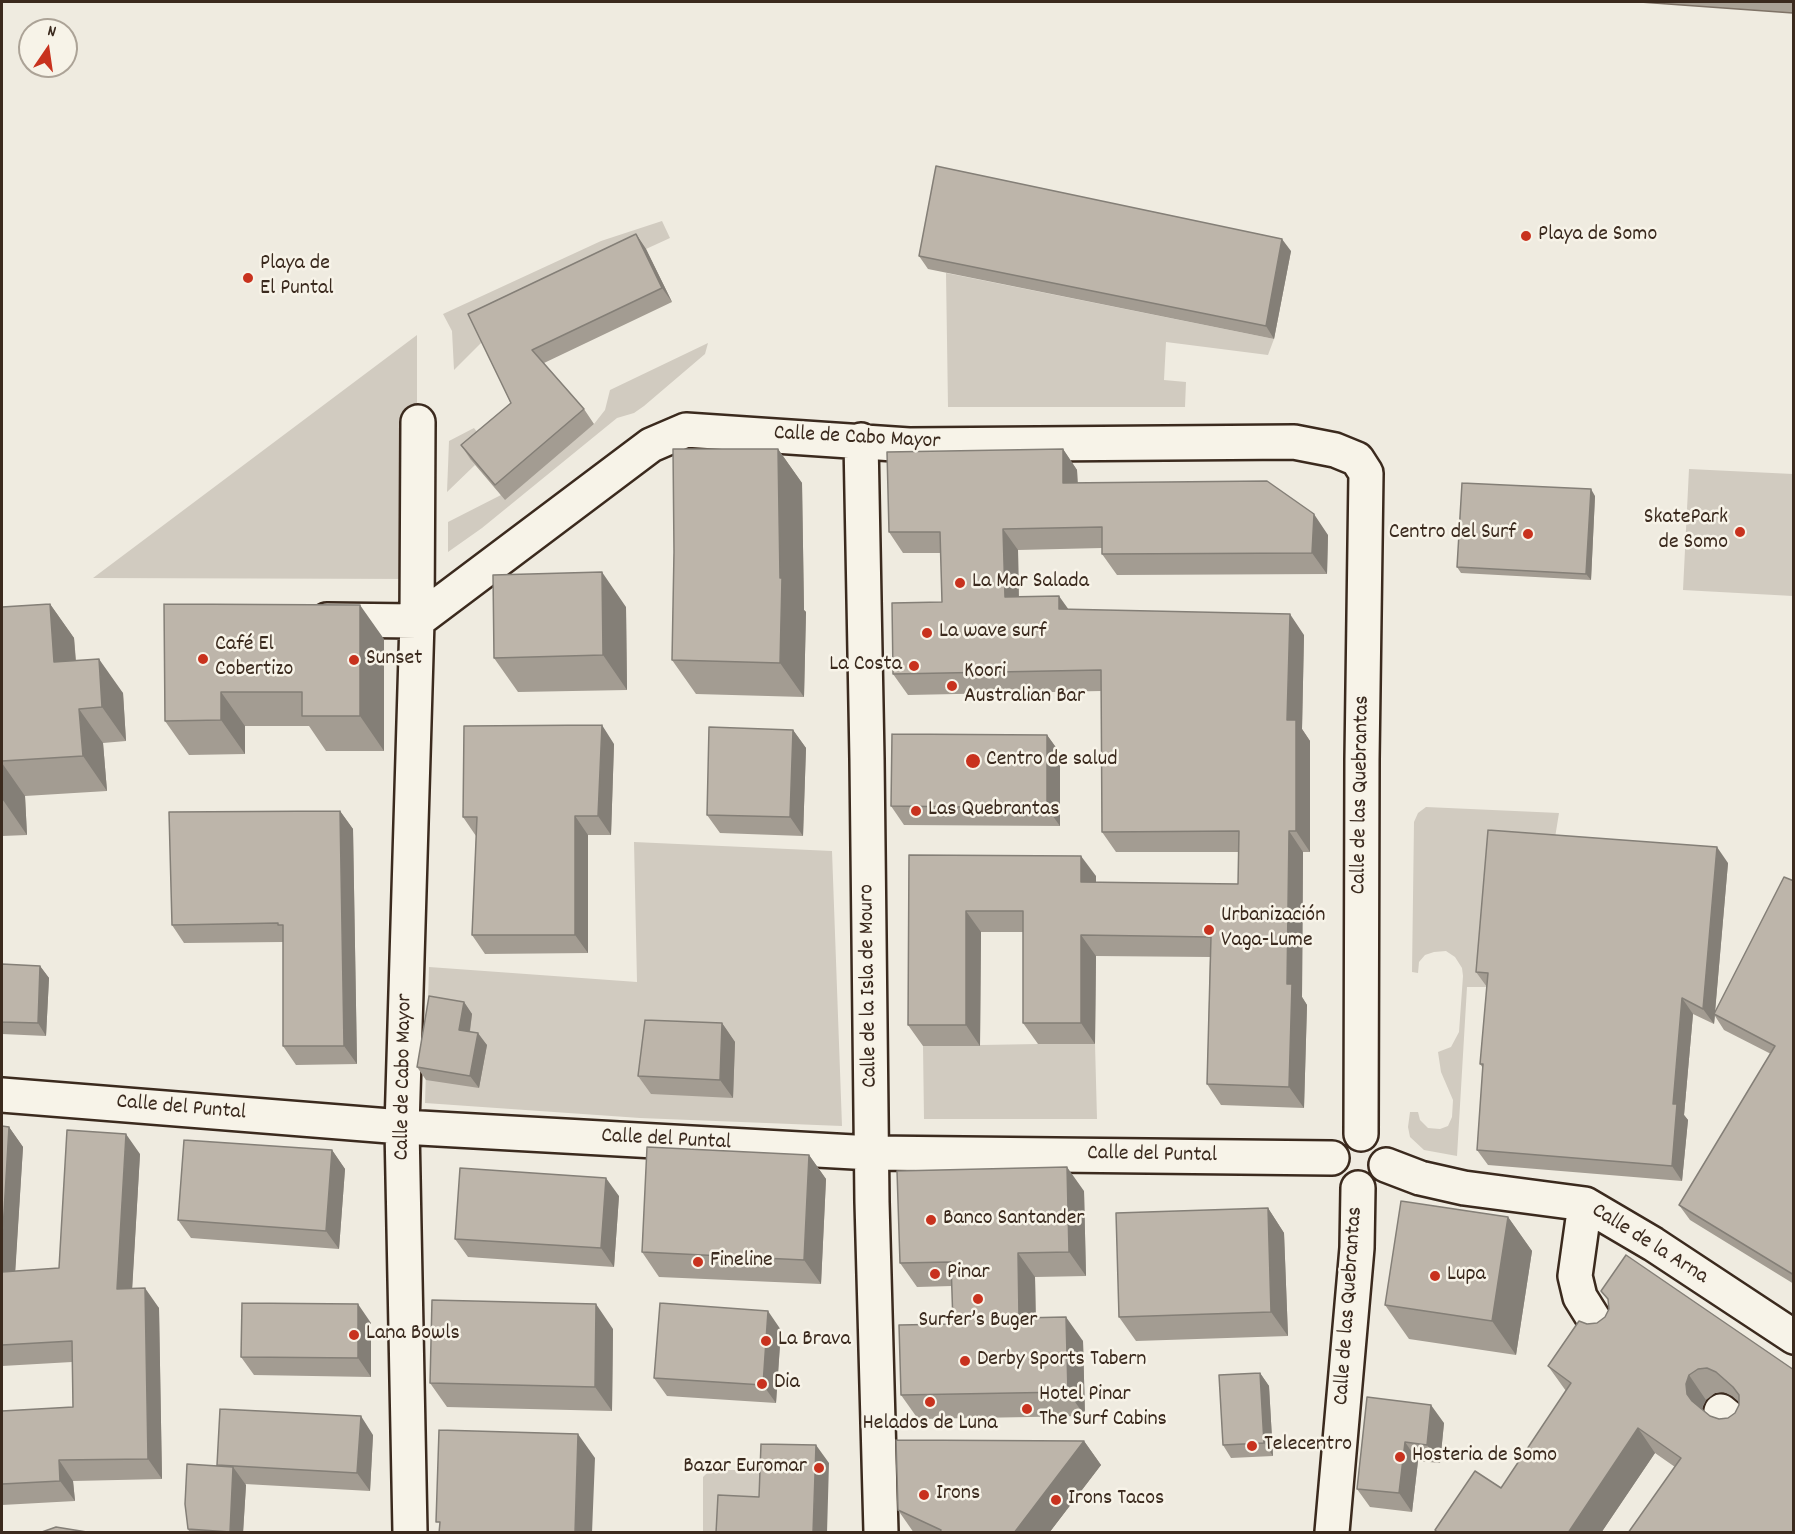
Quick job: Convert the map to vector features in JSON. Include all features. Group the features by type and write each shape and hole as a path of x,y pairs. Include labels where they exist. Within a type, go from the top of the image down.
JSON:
{"street":[{"name":"Calle de Cabo Mayor","path":"410,1533 402,1127 417,621 418,422"},
{"name":"Calle de Cabo Mayor","path":"417,621 651,445 686,430 909,445 1294,442 1335,450 1357,459"},
{"name":"Calle de la Isla de Mouro","path":"861,440 872,1153 881,1533"},
{"name":"Calle de las Quebrantas","path":"1357,459 1366,473 1362,759 1361,1134"},
{"path":"302,620 417,621"},
{"name":"Calle del Puntal","path":"2,1095 402,1127 872,1153 1332,1158"},
{"path":"1352,1134 1361,1134 1370,1136 1383,1148 1386,1166 1373,1184 1358,1188 1342,1181 1336,1175 1332,1167 1332,1158 1338,1143 1352,1134"},
{"name":"Calle de la Arna","path":"1386,1166 1420,1178 1464,1188 1586,1204 1634,1232 1794,1337"},
{"name":"Calle de las Quebrantas","path":"1332,1533 1357,1248 1358,1188"},
{"path":"1586,1204 1575,1276 1580,1297 1595,1321 1607,1330"}],"shaded area":[{"path":"1640,2 1793,2 1793,13"},
{"path":"662,221 670,238 646,249 484,340 454,370 452,331 443,314 601,241"},
{"path":"946,273 1274,339 1268,355 1166,342 1164,380 1186,382 1185,407 948,407"},
{"path":"417,335 417,579 93,578"},
{"path":"708,343 705,354 644,406 634,413 617,418 482,528 448,552 448,522 501,495 594,424 605,410 610,390"},
{"path":"474,428 488,446 471,460 475,465 447,492 449,441"},
{"name":"SkatePark de Somo","path":"1689,469 1793,474 1793,596 1683,590"},
{"path":"1426,807 1559,813 1553,850 1498,846 1487,987 1467,987 1457,1156 1424,1150 1410,1137 1408,1127 1410,1112 1418,1112 1420,1120 1428,1128 1440,1129 1448,1126 1452,1117 1453,1100 1441,1072 1438,1052 1451,1047 1459,1032 1463,976 1462,968 1455,957 1446,951 1425,955 1419,962 1418,973 1412,972 1414,822 1418,813"},
{"path":"634,842 832,851 842,1126 640,1118 425,1103 429,967 637,982"},
{"path":"1095,1044 1097,1119 924,1119 923,1046"},
{"path":"710,1470 773,1470 772,1515 730,1532 703,1532 703,1477"}],"building":[{"path":"936,166 1282,239 1266,326 919,256"},
{"path":"636,234 662,288 532,350 584,409 495,485 461,445 511,403 468,314"},
{"path":"673,449 778,449 780,578 782,578 780,663 672,660"},
{"path":"1063,449 1063,483 1267,481 1314,514 1312,553 1102,554 1102,527 1003,529 1005,597 1059,596 1059,609 1290,614 1287,720 1296,720 1296,831 1289,831 1287,984 1292,984 1289,1087 1207,1084 1211,937 1081,935 1081,1023 1023,1023 1023,911 966,911 966,1025 908,1025 909,855 1081,856 1081,882 1238,884 1239,831 1102,832 1101,670 893,674 892,603 942,602 940,532 889,532 887,452"},
{"name":"Centro del Surf","path":"1462,483 1591,489 1586,574 1457,567"},
{"path":"602,572 603,655 494,658 493,575"},
{"path":"50,604 54,662 99,659 102,707 79,709 83,756 2,761 2,607"},
{"path":"164,604 360,605 360,716 302,716 302,692 221,692 221,720 165,721"},
{"path":"602,725 598,816 575,816 575,935 472,935 477,817 463,817 464,726"},
{"path":"709,727 793,730 790,817 707,815"},
{"path":"892,734 1047,735 1047,808 891,806"},
{"path":"340,811 344,1046 283,1046 283,925 278,925 278,923 172,925 169,812"},
{"path":"1488,830 1717,847 1703,1009 1682,998 1673,1104 1677,1104 1672,1166 1477,1150 1483,1064 1480,1064 1488,973 1476,972"},
{"path":"1784,877 1794,881 1794,1275 1679,1205 1775,1046 1714,1014"},
{"path":"2,964 40,966 38,1023 2,1022"},
{"path":"429,996 464,1002 459,1030 478,1033 470,1076 417,1067"},
{"path":"645,1020 722,1023 720,1080 638,1076"},
{"path":"2,1126 9,1127 2,1247"},
{"path":"67,1130 126,1134 117,1289 145,1288 148,1459 59,1460 60,1481 2,1484 2,1411 73,1407 72,1341 2,1345 2,1272 59,1268"},
{"path":"184,1140 332,1150 326,1231 178,1220"},
{"path":"647,1147 809,1155 804,1260 642,1252"},
{"path":"1067,1167 1069,1252 1018,1253 1019,1318 1066,1317 1068,1392 901,1395 899,1325 953,1324 951,1262 900,1263 897,1171"},
{"path":"460,1168 606,1178 601,1248 455,1239"},
{"path":"1401,1201 1508,1217 1492,1321 1385,1305"},
{"path":"1268,1208 1271,1312 1119,1317 1116,1213"},
{"path":"1626,1255 1794,1370 1794,1533 1628,1533 1681,1458 1638,1428 1568,1533 1438,1533 1435,1530 1475,1471 1501,1488 1571,1383 1548,1366 1579,1321 1587,1324 1597,1323 1605,1317 1609,1309 1608,1299 1601,1291","holes":["1707,1368 1716,1372 1739,1395 1739,1405 1735,1413 1728,1418 1719,1419 1710,1416 1687,1394 1686,1384 1689,1375 1698,1369"]},
{"path":"432,1300 596,1304 595,1387 430,1383"},
{"path":"242,1303 358,1304 358,1358 241,1357"},
{"path":"660,1303 768,1311 763,1385 654,1378"},
{"path":"1260,1373 1264,1443 1223,1445 1219,1375"},
{"path":"1367,1397 1431,1405 1427,1445 1405,1442 1399,1493 1357,1489"},
{"path":"220,1409 361,1416 357,1473 217,1465"},
{"path":"439,1430 578,1434 575,1533 439,1533 440,1522 436,1522"},
{"path":"896,1440 1084,1441 1014,1533 940,1533 941,1530 898,1510"},
{"path":"761,1444 816,1445 813,1533 716,1533 718,1495 759,1497"},
{"path":"187,1464 233,1467 230,1532 188,1529 185,1504"},
{"path":"56,1527 93,1533 39,1533"}],"place":[{"name":"Playa de Somo","path":"1526,236"},
{"name":"Playa de El Puntal","path":"248,278"},
{"name":"SkatePark de Somo","path":"1740,532"},
{"name":"Centro del Surf","path":"1528,534"},
{"name":"La Mar Salada","path":"960,583"},
{"name":"La wave surf","path":"927,633"},
{"name":"Café El Cobertizo","path":"203,659"},
{"name":"Sunset","path":"354,660"},
{"name":"La Costa","path":"914,666"},
{"name":"Koori Australian Bar","path":"952,686"},
{"name":"Centro de salud","path":"973,761"},
{"name":"Las Quebrantas","path":"916,811"},
{"name":"Urbanización Vaga-Lume","path":"1209,930"},
{"name":"Banco Santander","path":"931,1220"},
{"name":"Fineline","path":"698,1262"},
{"name":"Pinar","path":"935,1274"},
{"name":"Lupa","path":"1435,1276"},
{"name":"Surfer’s Buger","path":"978,1299"},
{"name":"Lana Bowls","path":"354,1335"},
{"name":"La Brava","path":"766,1341"},
{"name":"Derby Sports Tabern","path":"965,1361"},
{"name":"Dia","path":"762,1384"},
{"name":"Helados de Luna","path":"930,1402"},
{"name":"Hotel Pinar The Surf Cabins","path":"1027,1409"},
{"name":"Telecentro","path":"1252,1446"},
{"name":"Hosteria de Somo","path":"1400,1457"},
{"name":"Bazar Euromar","path":"819,1468"},
{"name":"Irons","path":"924,1495"},
{"name":"Irons Tacos","path":"1056,1500"}]}
